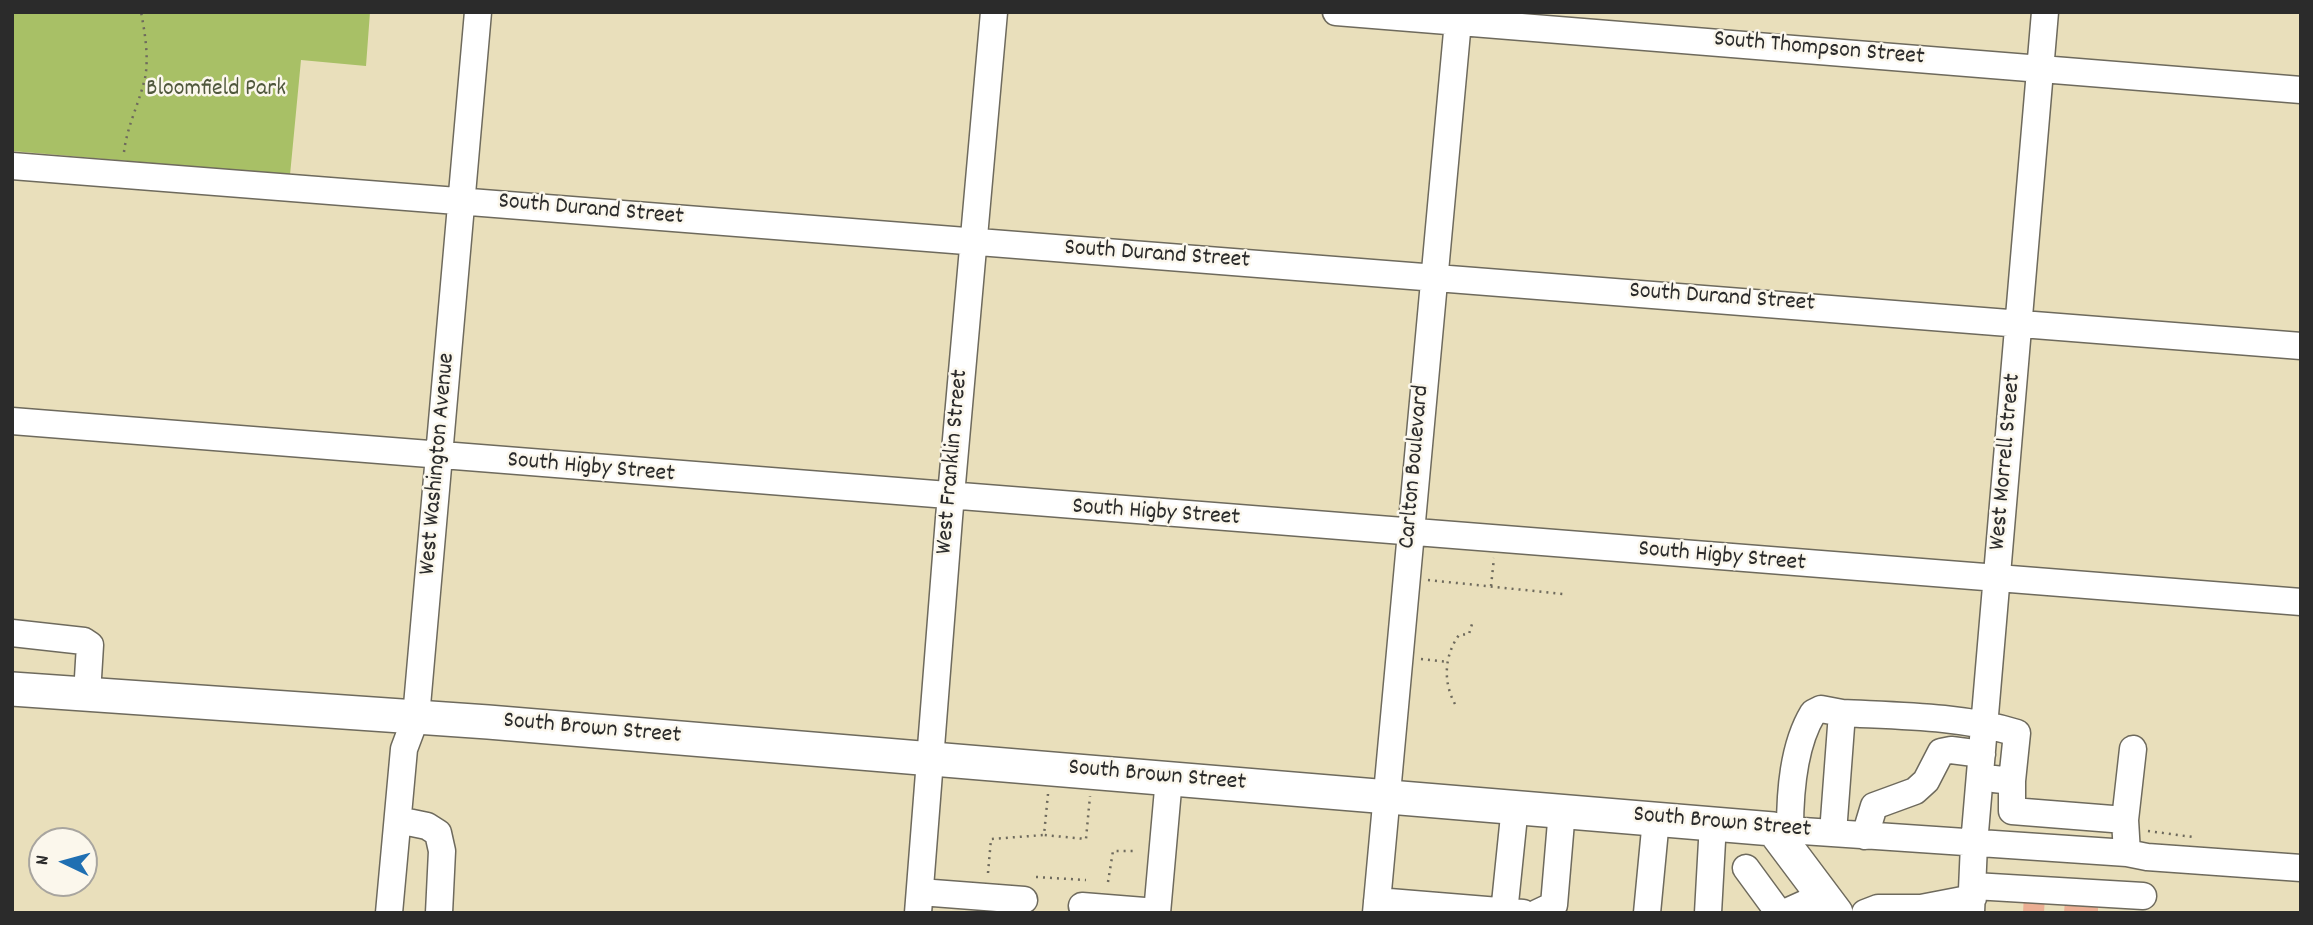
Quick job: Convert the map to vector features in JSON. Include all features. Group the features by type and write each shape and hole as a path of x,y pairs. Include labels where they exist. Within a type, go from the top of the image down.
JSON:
{"main road":[{"name":"South Brown Street","path":"12,689 416,717 1782,829"},
{"path":"1782,829 1830,904"}],"street":[{"name":"West Washington Avenue","path":"389,913 404,749 416,717 478,12"},
{"name":"West Franklin Street","path":"919,903 932,758 931,735 994,12"},
{"name":"South Thompson Street","path":"1336,12 1458,15 2301,90"},
{"name":"West Morrell Street","path":"1973,899 1974,844 2045,12"},
{"name":"Carlton Boulevard","path":"1377,907 1458,15"},
{"name":"South Durand Street","path":"12,166 2301,346"},
{"name":"South Higby Street","path":"12,421 951,498 2301,603"},
{"path":"12,633 84,641 90,646 87,694"},
{"path":"1782,829 1806,725 1813,713 1821,709 1842,713 1945,719 1985,724 2017,733 2012,811 2084,817 2131,840"},
{"path":"1833,833 1842,713"},
{"path":"1865,836 1874,806 1915,791 1926,782 1930,768 1944,752 1945,719"},
{"path":"1865,913 1878,908 1921,910 1973,899 2142,904 2131,840 2133,749"},
{"path":"1944,752 2012,781"},
{"path":"1084,893 1157,912 1169,778"},
{"path":"1377,907 1510,912 1515,806"},
{"path":"1537,913 1554,905 1562,810"},
{"path":"2020,847 2021,812"},
{"path":"2083,850 2084,817"},
{"path":"1647,913 1656,819"},
{"path":"398,820 427,826 438,833 442,851 439,913"},
{"path":"1708,913 1713,824"},
{"name":"South Brown Street","path":"1782,829 2083,850 2131,840 2301,868"},
{"path":"1746,868 1779,913"},
{"path":"919,903 1030,888"},
{"path":"1784,913 1830,904"}],"path":[{"path":"124,152 127,129 146,75 145,33 141,12"},
{"path":"1491,586 1494,552"},
{"path":"1421,579 1563,594"},
{"path":"1455,704 1446,687 1450,648 1459,635 1469,634 1472,624"},
{"path":"1415,659 1448,662"},
{"path":"1044,835 1049,793"},
{"path":"988,873 991,839 1044,835 1086,839 1090,796"},
{"path":"2131,840 2195,837"},
{"path":"1108,882 1113,851 1137,850"},
{"path":"1030,888 1084,893"}],"green space":[{"name":"Bloomfield Park","path":"12,12 370,12 366,66 301,60 290,175 12,151"}],"building":[{"path":"2024,894 2045,896 2044,913 2023,913"},
{"path":"2065,900 2098,902 2098,913 2064,913"}]}
